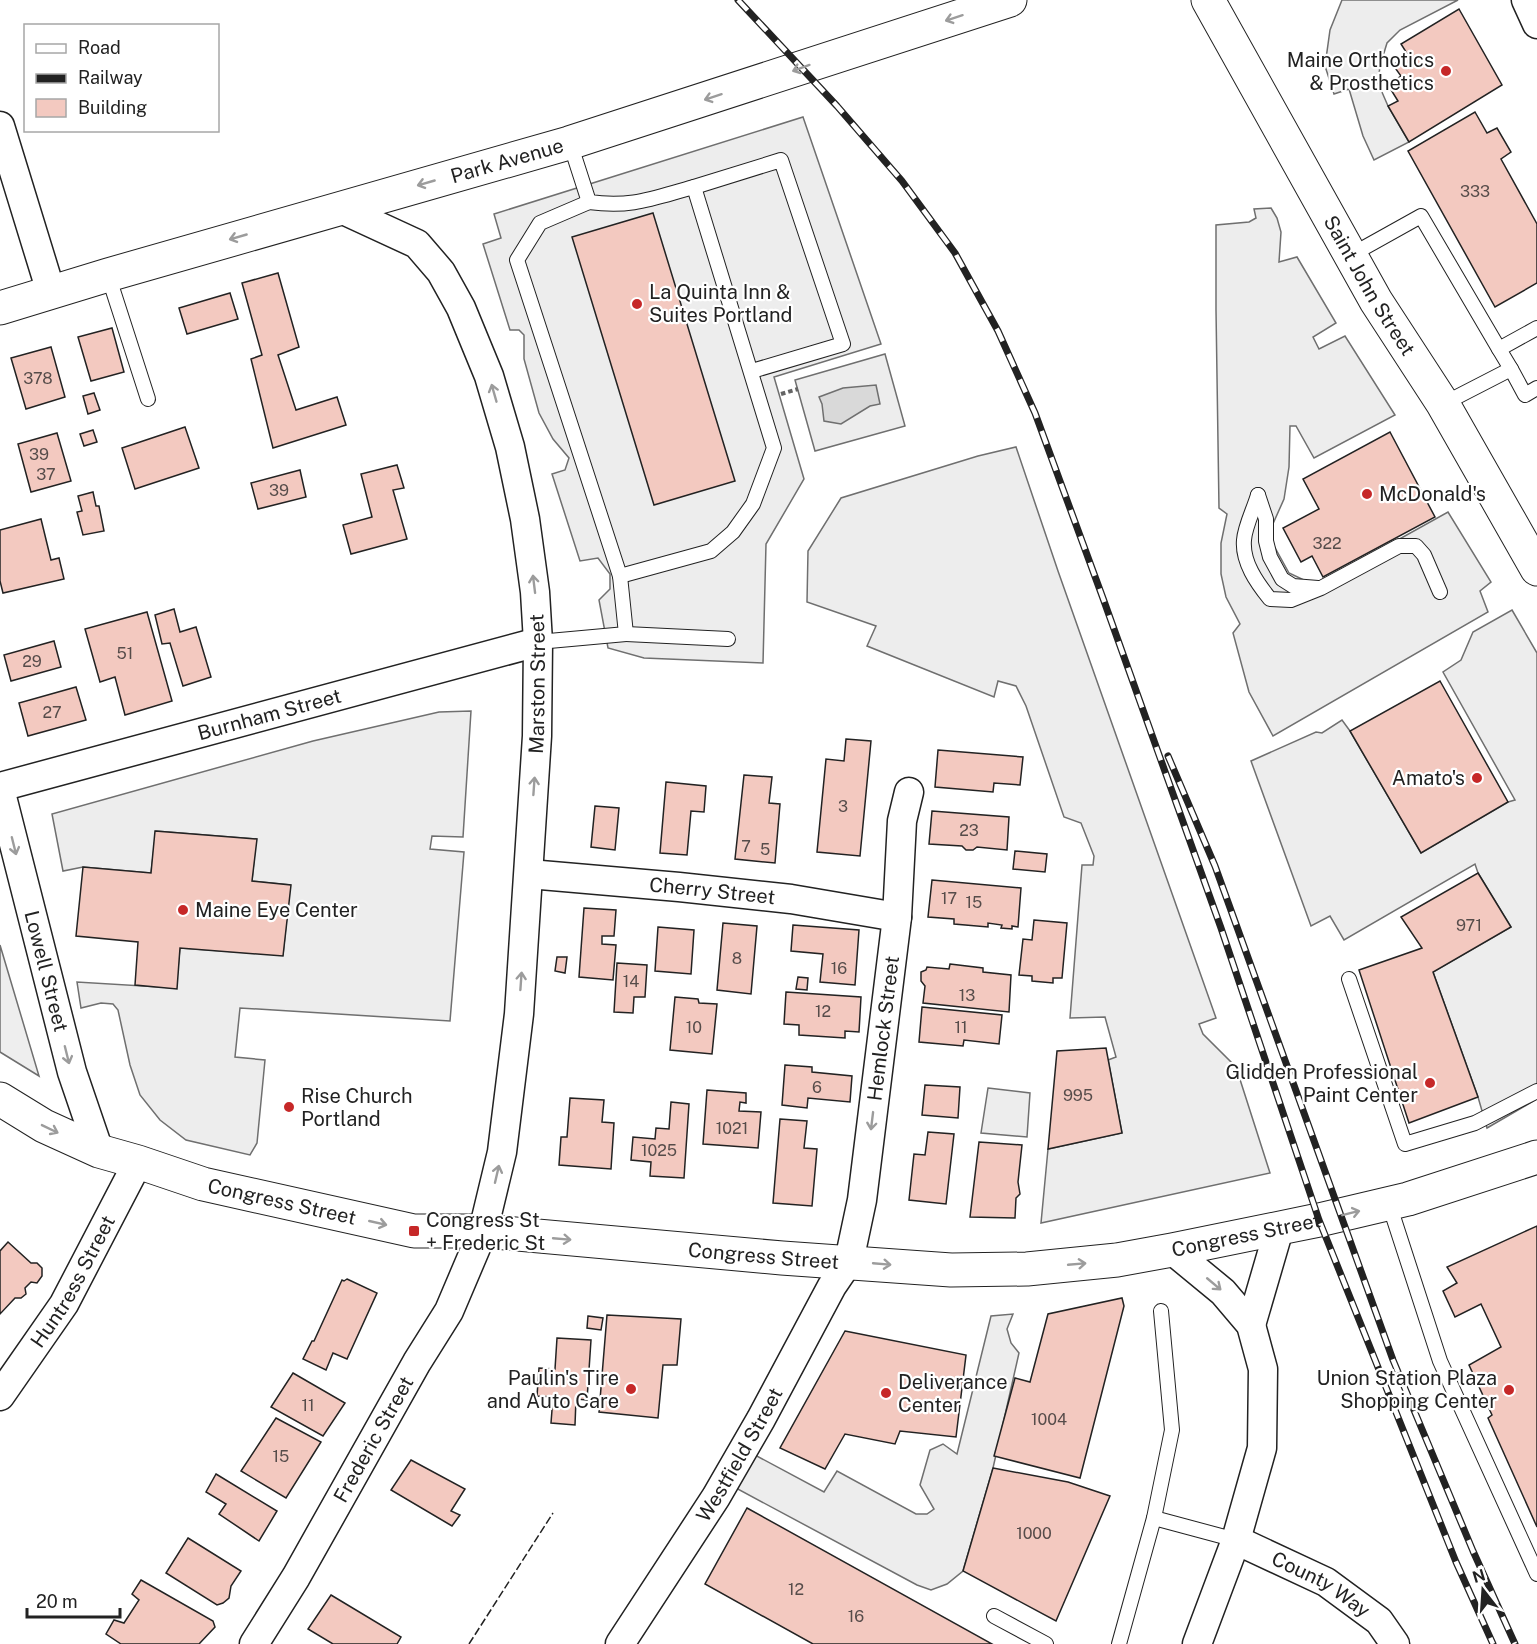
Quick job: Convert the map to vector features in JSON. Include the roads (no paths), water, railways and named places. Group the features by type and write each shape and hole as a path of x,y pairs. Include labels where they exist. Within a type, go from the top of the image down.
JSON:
{"main road":[{"name":"Park Avenue","path":"0,308 569,143 1010,0"},
{"name":"Saint John Street","path":"1208,0 1230,35 1376,301 1443,404 1537,568"},
{"name":"Congress Street","path":"0,1099 44,1126 99,1151 203,1184 414,1231 483,1231 782,1258 951,1270 1006,1269 1117,1260 1172,1250 1279,1229 1389,1203 1537,1157"}],"street":[{"path":"1526,0 1537,24"},
{"path":"0,126 51,292"},
{"name":"Marston Street","path":"339,208 417,244 441,272 461,308 489,376 510,447 525,519 535,592 538,642 537,736 529,874 519,1014 502,1152 483,1231"},
{"name":"Burnham Street","path":"0,788 538,642"},
{"name":"Lowell Street","path":"0,788 72,1072 99,1151"},
{"name":"Hemlock Street","path":"849,1262 862,1200 897,917 902,821 909,792"},
{"name":"Cherry Street","path":"529,874 791,899 897,917"},
{"name":"Huntress Street","path":"0,1396 64,1304 138,1162"},
{"path":"1251,1325 1279,1229"},
{"name":"Frederic Street","path":"254,1644 296,1577 417,1362 449,1311 483,1231"},
{"path":"1172,1250 1223,1292 1251,1325 1263,1369 1262,1448 1236,1540 1197,1644"},
{"name":"Westfield Street","path":"620,1644 716,1497 761,1419 832,1286 849,1262"},
{"name":"County Way","path":"1236,1540 1326,1582 1379,1621 1395,1644"}],"lane":[{"path":"569,143 589,202"},
{"path":"626,634 620,576 517,260 540,223 589,202 612,205 635,204 781,160 843,344 752,371"},
{"path":"620,576 711,551 733,532 753,504 774,448 694,187"},
{"path":"1351,255 1421,216 1525,395 1537,388"},
{"path":"108,275 148,399"},
{"path":"1499,349 1537,328"},
{"path":"1443,404 1511,369"},
{"path":"1322,588 1293,586 1282,579 1270,557 1266,541 1266,519 1258,495 1244,540 1246,558 1255,581 1270,598 1291,600 1322,588 1399,546 1416,546 1424,555 1440,591"},
{"path":"538,642 626,634 728,639"},
{"path":"1349,979 1405,1144 1475,1123 1537,1091"},
{"path":"1389,1203 1440,1361 1537,1574"},
{"path":"1119,1644 1154,1518 1172,1430 1161,1311"},
{"path":"1154,1518 1236,1540"},
{"path":"994,1616 1046,1644"}],"railway":[{"path":"738,0 837,106 902,181 955,253 998,331 1035,413 1104,601 1221,928 1319,1220 1456,1562 1493,1644"},
{"path":"1168,756 1215,866 1393,1360 1473,1551 1515,1644"}],"place":[{"name":"Maine Orthotics & Prosthetics","path":"1446,71"},
{"name":"La Quinta Inn & Suites Portland","path":"637,304"},
{"name":"McDonald's","path":"1367,494"},
{"name":"Amato's","path":"1477,778"},
{"name":"Maine Eye Center","path":"183,910"},
{"name":"Glidden Professional Paint Center","path":"1430,1083"},
{"name":"Rise Church Portland","path":"289,1107"},
{"name":"Congress St + Frederic St","path":"414,1231"},
{"name":"Paulin's Tire and Auto Care","path":"631,1389"},
{"name":"Union Station Plaza Shopping Center","path":"1509,1390"},
{"name":"Deliverance Center","path":"886,1393"}]}
